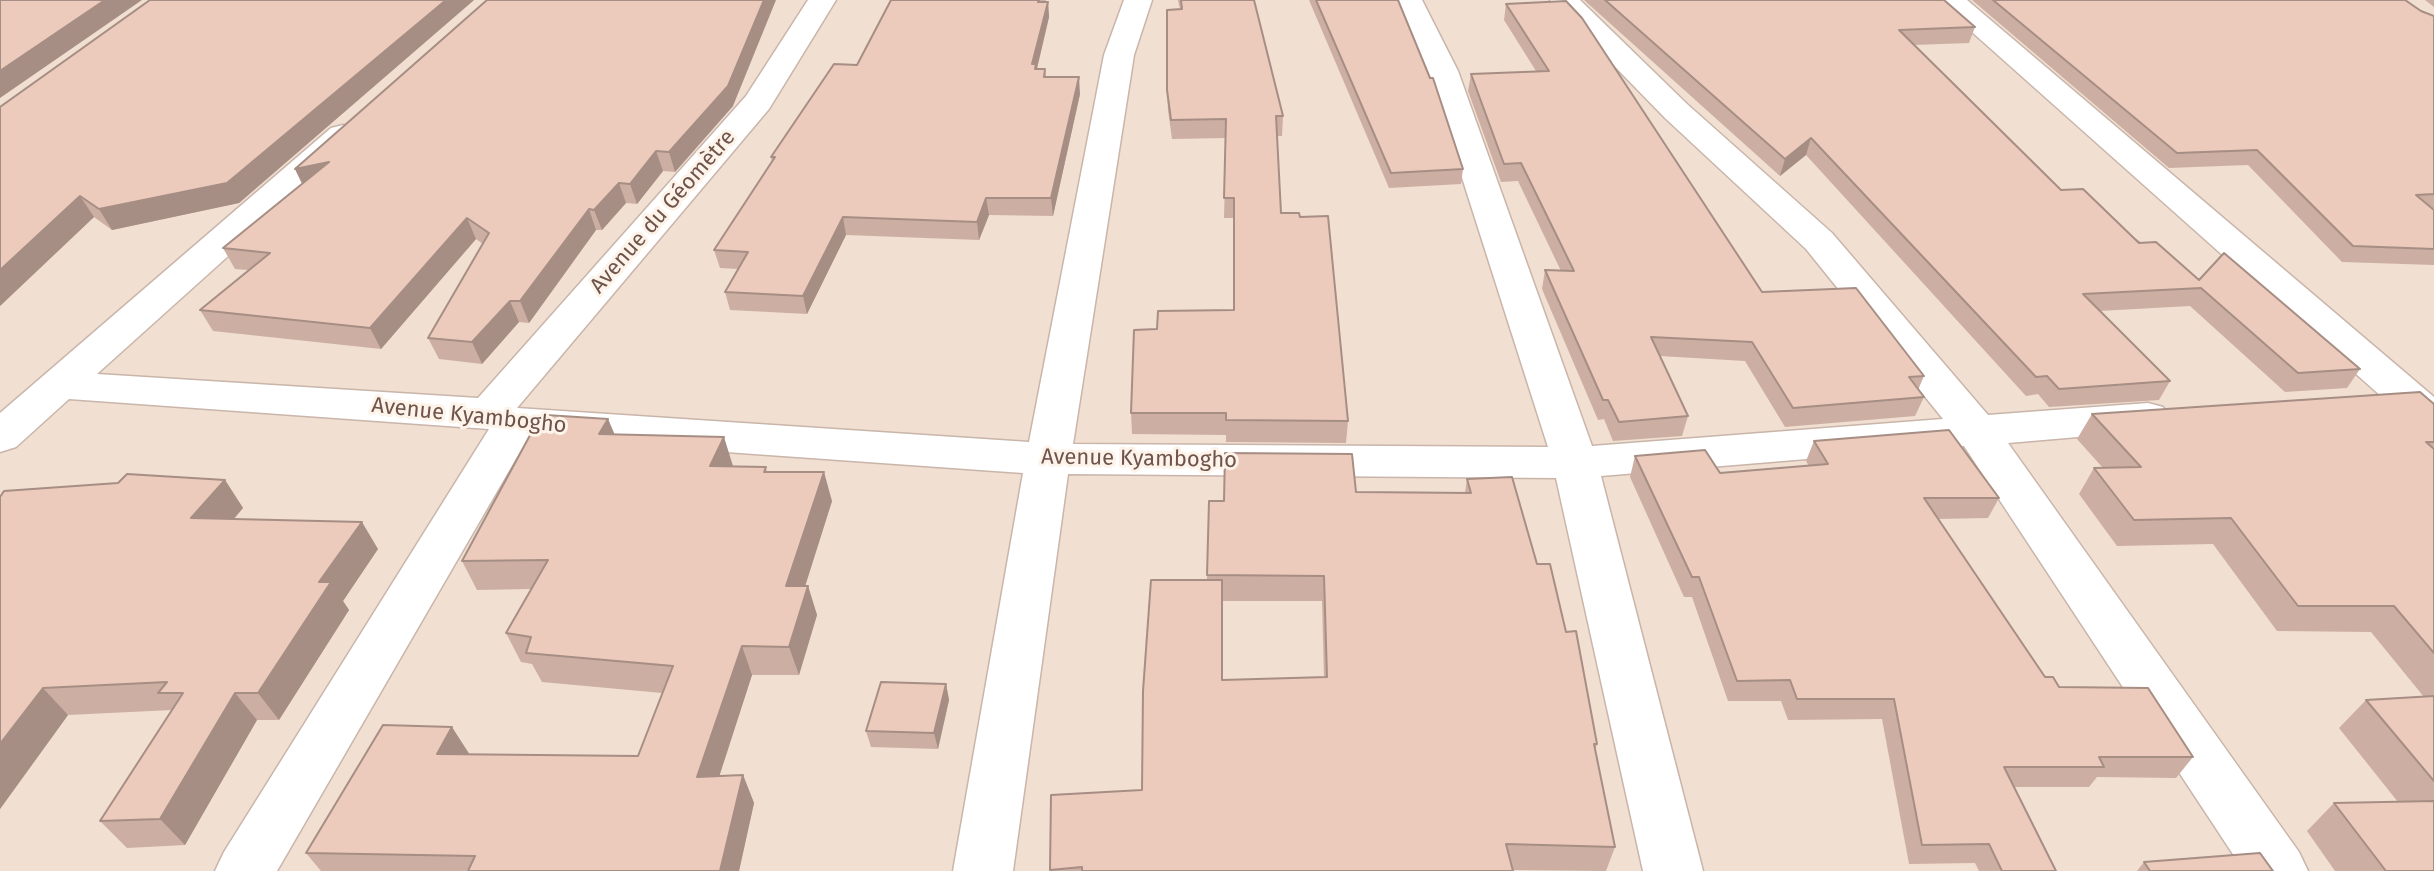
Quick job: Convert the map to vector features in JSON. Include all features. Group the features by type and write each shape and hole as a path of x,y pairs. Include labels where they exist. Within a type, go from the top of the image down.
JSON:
{"street":[{"name":"Avenue du Géomètre","path":"245,871 502,418 758,102 822,0"},
{"path":"983,871 1048,459 1119,55 1138,0"},
{"path":"1408,0 1443,71 1575,463 1673,871"},
{"path":"1564,0 1676,111 1819,241 1975,429 2278,871"},
{"path":"1950,0 2422,410"},
{"path":"0,437 367,114"},
{"name":"Avenue Kyambogho","path":"60,385 1048,459 1575,463 2192,414"},
{"path":"2348,404 2422,410"}],"shaded area":[{"path":"0,0 2434,0 2434,871 0,871"}],"building":[{"path":"0,0 105,0 0,71"},
{"path":"150,0 446,0 227,183 99,209 80,196 0,270 0,107"},
{"path":"487,0 764,0 728,86 669,152 656,151 630,184 619,183 594,210 589,209 520,301 510,301 472,342 428,338 489,233 467,218 370,328 200,310 270,253 223,248 329,162 295,169"},
{"path":"891,0 1048,2 1032,64 1036,64 1035,69 1045,69 1044,77 1079,77 1051,198 986,198 977,222 843,217 803,296 725,292 748,252 714,250 775,157 771,157 834,64 857,65"},
{"path":"1181,0 1254,0 1283,116 1276,116 1281,213 1299,213 1300,217 1328,216 1348,421 1226,420 1226,413 1131,413 1134,330 1157,329 1158,311 1234,310 1234,198 1224,198 1226,119 1171,120 1167,90 1167,10 1182,9"},
{"path":"1316,0 1398,0 1430,78 1433,78 1463,169 1391,173"},
{"path":"1605,0 1944,0 1975,27 1899,30 2061,190 2083,189 2139,243 2156,242 2199,280 2224,253 2360,369 2298,373 2201,288 2083,294 2170,381 2059,389 2047,376 2036,377 1811,138 1785,159"},
{"path":"1993,0 2405,0 2434,16 2434,194 2416,195 2434,210 2434,249 2353,246 2257,150 2177,153"},
{"path":"1566,1 1582,18 1762,292 1856,288 1924,376 1909,377 1924,397 1793,408 1752,342 1651,337 1688,416 1619,422 1608,400 1603,400 1545,270 1574,271 1521,163 1504,164 1471,74 1549,71 1506,4"},
{"path":"2420,392 2434,404 2434,442 2426,442 2434,449 2434,653 2394,606 2298,606 2231,518 2134,520 2094,468 2141,467 2092,414"},
{"path":"546,415 608,419 599,434 724,437 710,466 766,467 764,472 824,472 786,586 808,586 789,647 742,646 697,777 743,775 720,871 468,871 475,856 306,853 383,725 452,727 437,754 638,756 673,666 526,653 531,637 506,633 548,560 462,561 535,426"},
{"path":"1949,430 1999,498 1924,498 2045,677 2053,677 2059,687 2148,688 2193,757 2099,757 2104,767 2004,767 2056,871 2002,871 1989,844 1922,845 1894,699 1797,699 1790,680 1737,681 1699,577 1692,577 1635,456 1705,450 1720,473 1828,464 1814,441"},
{"path":"1225,453 1352,454 1356,492 1471,493 1467,479 1512,477 1537,564 1550,564 1566,632 1576,631 1615,847 1506,844 1513,871 1082,871 1082,867 1050,870 1051,795 1142,790 1143,691 1151,580 1222,580 1222,680 1327,677 1324,576 1207,575 1209,501 1224,501"},
{"path":"127,474 225,480 191,518 362,522 319,582 331,582 258,693 235,693 160,819 100,821 183,693 158,693 167,682 43,688 0,744 0,497 4,491 118,483"},
{"path":"881,682 946,684 934,733 866,731"},
{"path":"2434,696 2434,781 2366,700"},
{"path":"2434,801 2434,871 2386,871 2334,803"},
{"path":"2260,853 2273,871 2150,871 2144,862"}]}
